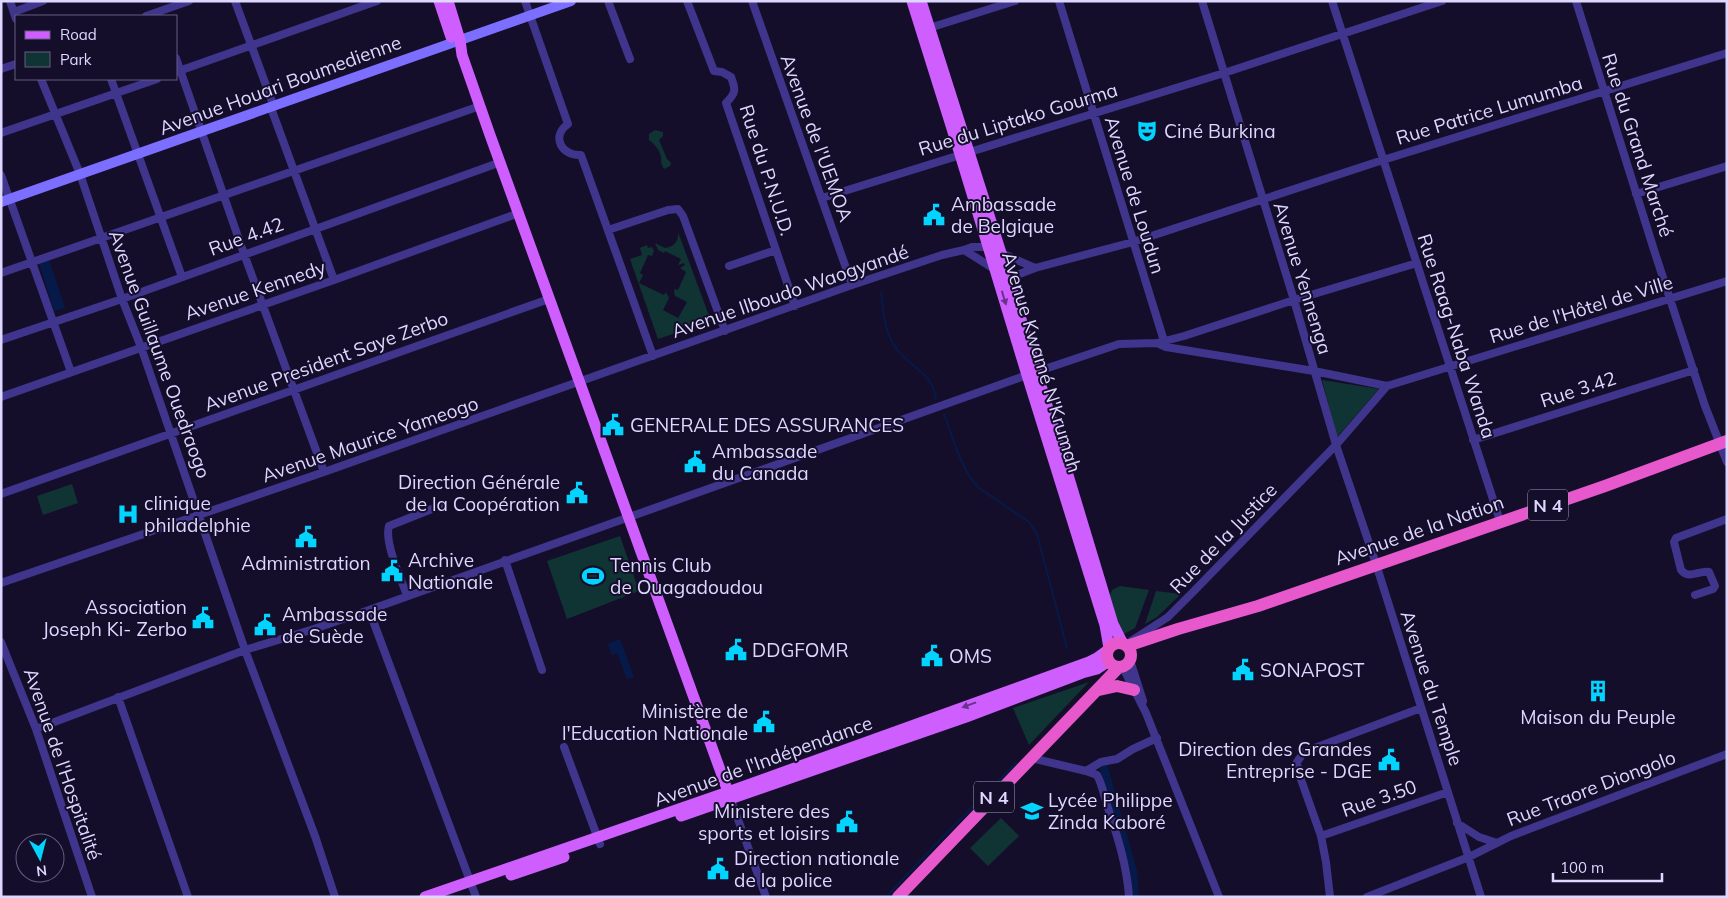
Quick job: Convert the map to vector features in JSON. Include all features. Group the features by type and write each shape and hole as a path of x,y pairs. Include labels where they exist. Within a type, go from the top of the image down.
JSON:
{"highway":[{"name":"Avenue de la Nation","path":"1119,655 1178,629 1258,606 1605,486 1723,442"},
{"name":"N 4","path":"898,897 1093,694 1119,655"},
{"path":"1093,694 1117,686 1134,690"}],"main road":[{"path":"439,1 457,41 520,213 549,299 730,796"},
{"path":"448,1 457,41"},
{"name":"Avenue Houari Boumedienne","path":"6,201 571,1"},
{"name":"Avenue Kwamé N'Krumah","path":"912,1 925,30 965,153 1001,253 1032,374"},
{"name":"Avenue Kwamé N'Krumah","path":"921,1 925,30"},
{"name":"Avenue Kwamé N'Krumah","path":"965,153 988,247 1032,374 1113,624 1119,655"},
{"name":"Avenue de l'Indépendance","path":"448,897 473,889 535,862 730,796 915,730 1097,658 1119,655"},
{"name":"Avenue de l'Indépendance","path":"425,897 473,889"}],"street":[{"path":"10,1 15,16"},
{"path":"17,15 43,1"},
{"path":"161,14 189,1"},
{"path":"236,1 314,230 334,280"},
{"path":"324,472 178,71 377,1"},
{"path":"525,1 568,124 560,132 559,138 562,147 570,154 581,155 653,356"},
{"path":"608,1 630,59"},
{"name":"Rue du P.N.U.D.","path":"687,1 714,71 722,72 731,77 735,86 733,96 726,104 795,306"},
{"name":"Avenue de l'UEMOA","path":"752,1 852,285"},
{"path":"925,30 1015,1"},
{"name":"Avenue de Loudun","path":"1059,1 1133,242 1160,342"},
{"name":"Avenue Yennenga","path":"1202,1 1294,300 1336,445 1376,564"},
{"name":"Rue Raag-Naba Wanda","path":"1332,1 1500,521"},
{"name":"Rue du Liptako Gourma","path":"822,198 1224,73 1442,1"},
{"name":"Rue du Grand Marché","path":"1576,1 1670,298 1694,370 1723,442 1727,462"},
{"name":"Rue Patrice Lumumba","path":"1262,199 1727,53"},
{"path":"1,69 15,64"},
{"name":"Avenue Guillaume Ouedraogo","path":"40,80 80,174 122,298 200,515 245,650 315,836 335,897"},
{"path":"111,80 182,277"},
{"path":"1,133 154,80"},
{"path":"1,273 480,106"},
{"name":"Rue 4.42","path":"1,340 501,162"},
{"path":"1636,194 1727,166"},
{"path":"1,175 6,201 32,262 71,372"},
{"path":"964,250 1008,276 1133,242 1262,199"},
{"path":"608,230 668,210 678,209 683,216 725,331"},
{"name":"Avenue Kennedy","path":"1,397 520,213"},
{"name":"Avenue Ilboudo Waogyandé","path":"579,382 942,255 972,247 988,247"},
{"path":"988,247 1035,268"},
{"path":"729,266 776,250"},
{"path":"36,728 245,650 369,610 505,560 1119,344 1160,342 1184,336 1417,263"},
{"name":"Rue de l'Hôtel de Ville","path":"1388,386 1727,281"},
{"name":"Avenue President Saye Zerbo","path":"1,494 549,299"},
{"path":"1160,342 1166,348 1388,386"},
{"name":"Rue 3.42","path":"1473,440 1694,370"},
{"name":"Avenue Maurice Yameogo","path":"1,583 579,382"},
{"name":"Rue de la Justice","path":"1119,655 1168,617 1336,445 1388,386"},
{"path":"407,595 390,544 389,526 442,505"},
{"path":"1695,595 1713,589 1714,586 1709,572 1684,574 1681,570 1674,542 1676,538 1727,519"},
{"path":"505,560 542,670"},
{"name":"Avenue du Temple","path":"1376,564 1481,897"},
{"path":"369,610 473,889"},
{"name":"Avenue de l'Hospitalité","path":"1,642 36,728 92,897"},
{"path":"1119,655 1157,738 1219,897"},
{"path":"1119,655 1140,689 1146,713"},
{"path":"118,697 188,897"},
{"path":"1330,897 1321,836 1298,771 1297,762 1304,752 1422,708"},
{"path":"1086,771 1101,762 1117,759 1157,738"},
{"path":"564,748 599,841"},
{"name":"Rue Traore Diongolo","path":"1367,897 1469,857 1511,836 1727,754"},
{"path":"1032,758 1086,771 1098,777 1114,824 1125,865 1129,897"},
{"name":"Rue 3.50","path":"1321,836 1448,792"},
{"path":"730,796 766,897"},
{"path":"1457,823 1479,837 1497,843"}],"green space":[{"path":"655,130 663,132 663,136 659,140 667,159 671,163 670,166 664,169 658,150 649,140 649,134"},
{"path":"678,232 711,321 658,339 630,259 642,255 640,248 647,245 648,248 652,247 654,251 652,256 648,255 640,273 643,275 639,283 664,295 666,292 669,298 663,310 678,318 687,302 675,296 674,291 675,289 678,290 686,272 680,268 685,265 684,263 678,265 681,259 665,251 664,253 658,250 655,243 665,248 671,246 677,241"},
{"path":"1322,380 1379,389 1337,437"},
{"path":"72,484 78,503 43,515 37,496"},
{"name":"Tennis Club de Ouagadoudou","path":"620,536 639,591 567,619 547,561"},
{"path":"1120,586 1149,590 1135,628 1124,634 1118,625 1110,595 1112,590"},
{"path":"1156,591 1181,594 1157,617 1145,624"},
{"path":"1089,682 1029,745 1013,708"},
{"path":"1001,818 1019,836 988,866 970,848"}],"water":[{"path":"49,260 65,308 54,311 39,263"},
{"path":"620,639 634,677 627,679 617,653 612,655 608,644"}],"waterway":[{"path":"881,292 884,319 894,345 906,359 925,375 934,390 936,399"},
{"path":"944,414 958,453 972,480 979,488 1029,522 1037,534 1067,648"},
{"path":"886,897 1016,763"},
{"path":"1104,768 1133,871 1135,897"}],"place":[{"name":"Ciné Burkina","path":"1147,131"},
{"name":"Ambassade de Belgique","path":"934,215"},
{"name":"GENERALE DES ASSURANCES","path":"613,425"},
{"name":"Ambassade du Canada","path":"695,462"},
{"name":"Direction Générale de la Coopération","path":"577,493"},
{"name":"clinique philadelphie","path":"128,514"},
{"name":"Administration","path":"306,537"},
{"name":"Archive Nationale","path":"392,571"},
{"name":"Tennis Club de Ouagadoudou","path":"593,576"},
{"name":"Association Joseph Ki- Zerbo","path":"203,618"},
{"name":"Ambassade de Suède","path":"265,625"},
{"name":"DDGFOMR","path":"736,650"},
{"name":"OMS","path":"932,656"},
{"name":"SONAPOST","path":"1243,670"},
{"name":"Maison du Peuple","path":"1598,691"},
{"name":"Ministère de l'Education Nationale","path":"764,722"},
{"name":"Direction des Grandes Entreprise - DGE","path":"1389,760"},
{"name":"Lycée Philippe Zinda Kaboré","path":"1032,811"},
{"name":"Ministere des sports et loisirs","path":"847,822"},
{"name":"Direction nationale de la police","path":"718,869"}]}
